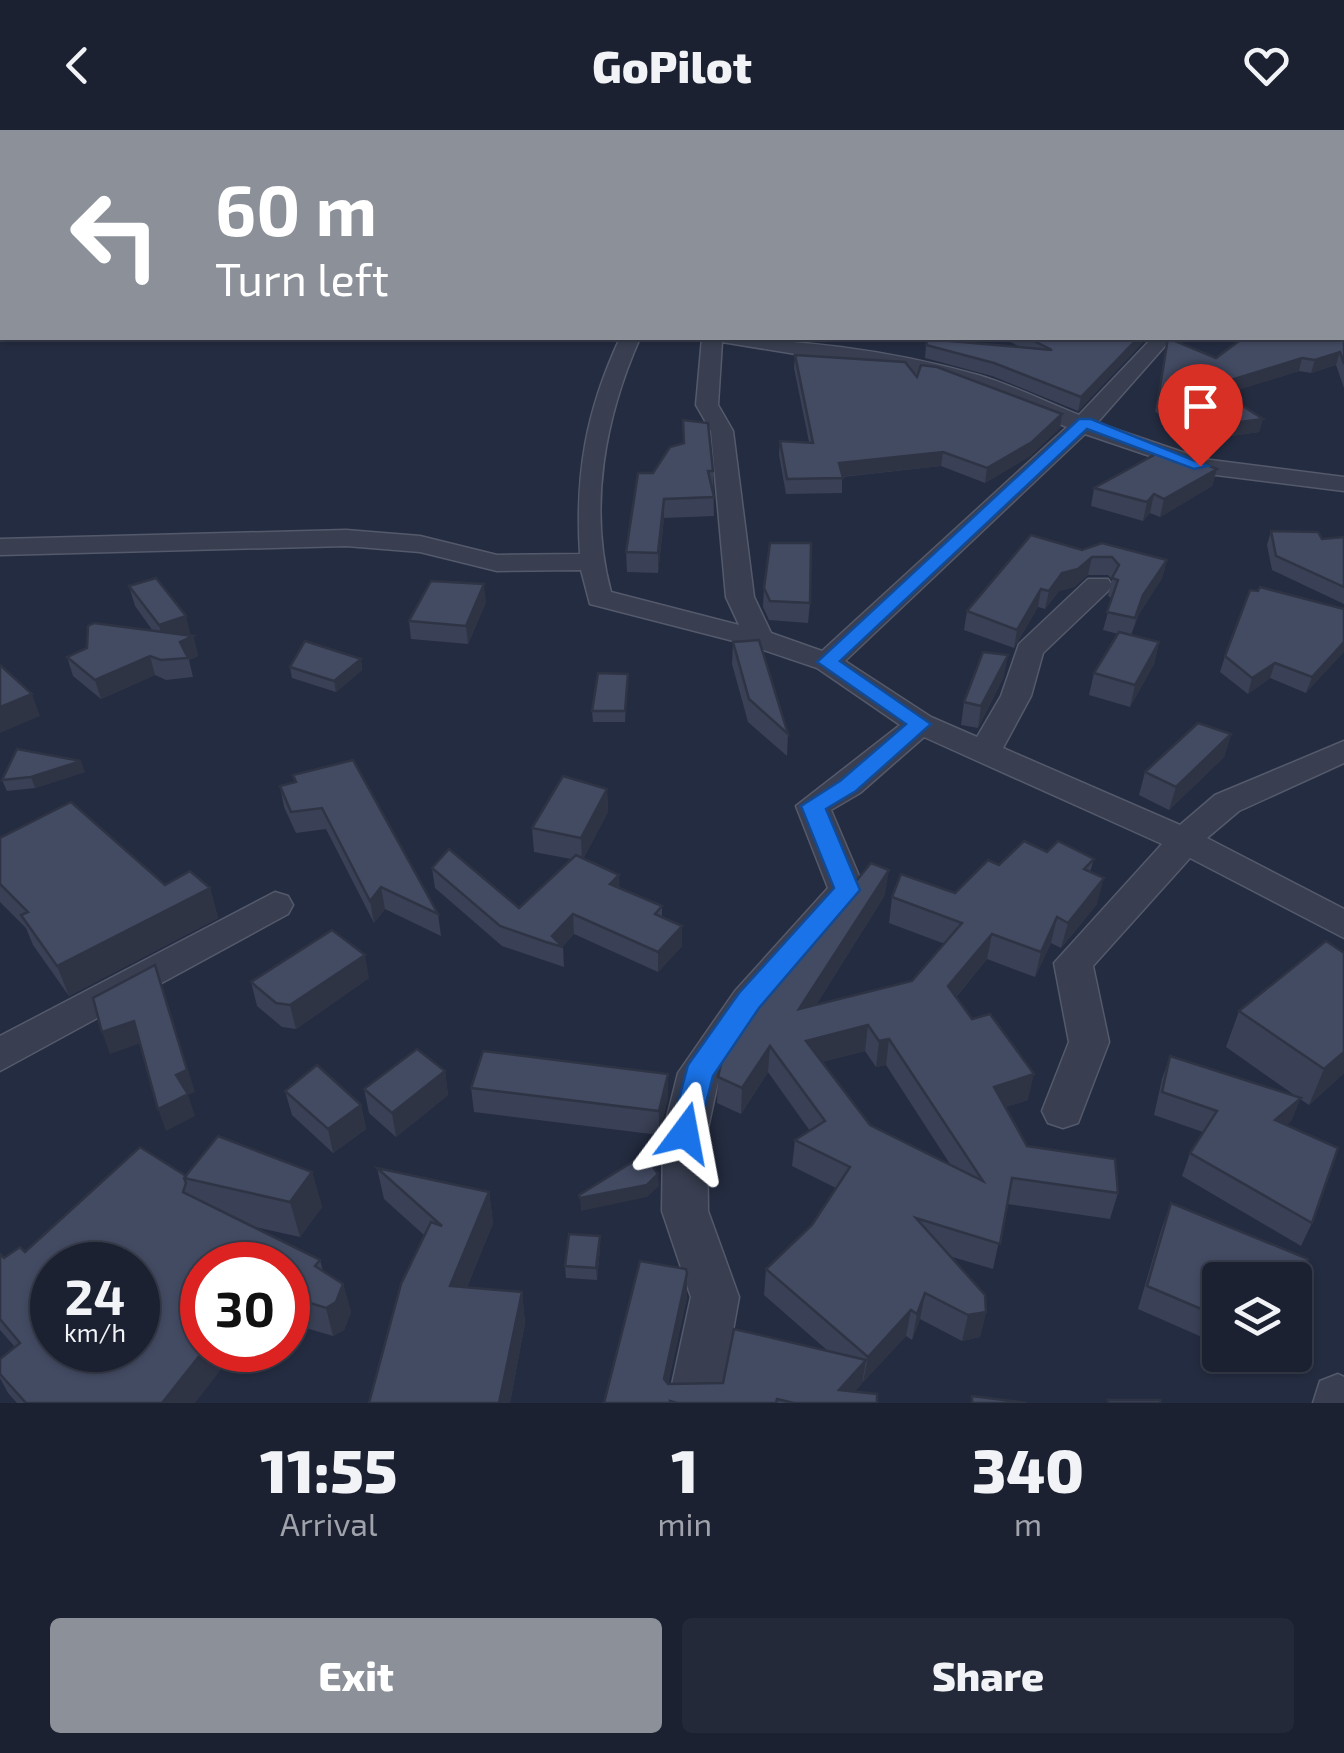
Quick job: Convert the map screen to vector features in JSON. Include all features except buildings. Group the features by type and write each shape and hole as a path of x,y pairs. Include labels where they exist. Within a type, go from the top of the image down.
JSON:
{"street":[{"path":"629,340 605,394 588,456 600,598 616,606 759,639 828,662 920,724 1182,838 1344,926"},
{"path":"712,340 707,406 722,430 740,597 759,639"},
{"path":"741,340 937,371 1200,466 1344,484"},
{"path":"828,662 1085,422 1160,340"},
{"path":"0,546 346,538 420,544 497,563 594,562"},
{"path":"986,750 1016,696 1029,650 1098,586"},
{"path":"694,1403 715,1297 684,1212 685,1133 699,1073 749,1000 847,890 813,806 848,786 920,724"},
{"path":"1063,1111 1089,1042 1073,962 1182,838 1227,803 1344,751"},
{"path":"0,1055 275,905"}],"route":[{"path":"685,1133 699,1073 749,1000 847,890 813,806 848,786 920,724 828,662 1085,422 1117,439 1200,466"}]}
